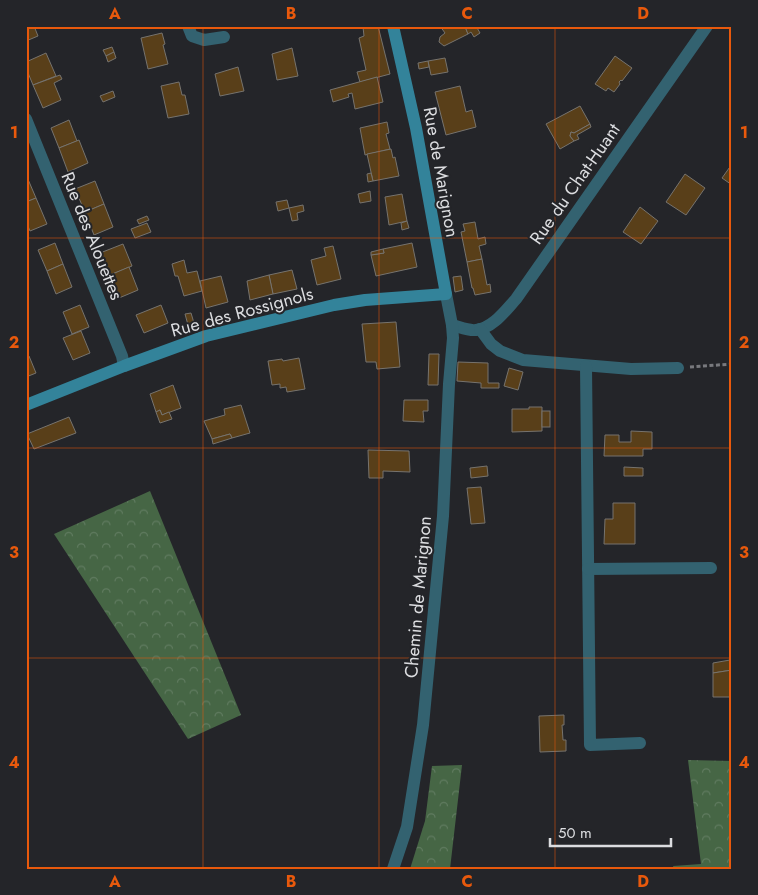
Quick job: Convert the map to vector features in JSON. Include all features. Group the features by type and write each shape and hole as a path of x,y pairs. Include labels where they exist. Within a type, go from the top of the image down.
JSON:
{"street":[{"path":"188,26 192,36 204,40 224,37"},
{"name":"Rue de Marignon","path":"393,26 416,128 452,326"},
{"name":"Rue du Chat-Huant","path":"480,329 497,320 516,299 707,26"},
{"name":"Rue des Alouettes","path":"26,119 122,356 124,366"},
{"name":"Rue des Rossignols","path":"26,406 124,366 206,336 334,305 364,300 446,294"},
{"path":"452,326 480,329 491,344 500,351 522,360 631,370 678,368"},
{"name":"Chemin de Marignon","path":"393,869 407,827 423,725 443,516 453,338 452,326"},
{"path":"586,366 590,745 640,743"},
{"path":"588,569 711,568"}],"path":[{"path":"678,368 732,364"}],"green space":[{"path":"150,491 241,715 188,739 54,534"},
{"path":"688,760 732,761 732,869 674,869 673,866 701,864"},
{"path":"462,765 450,869 410,869 425,821 432,766"}],"building":[{"path":"26,26 34,26 38,36 26,41"},
{"path":"378,26 390,74 360,82 357,72 366,70 359,38 364,36 363,27"},
{"path":"440,26 471,26 466,29 468,34 444,46 439,42 440,37 445,33"},
{"path":"476,26 480,33 474,37 471,32 468,34 466,29"},
{"path":"162,33 168,64 148,69 141,38"},
{"path":"112,47 114,52 106,56 103,50"},
{"path":"292,48 298,76 277,80 272,54"},
{"path":"114,52 116,58 108,62 106,56"},
{"path":"46,53 56,76 33,85 26,68 26,62"},
{"path":"615,56 632,68 622,81 619,82 620,84 614,92 608,88 606,91 595,84"},
{"path":"445,58 448,72 431,75 428,61"},
{"path":"428,61 429,67 419,69 418,63"},
{"path":"238,67 244,91 220,96 215,74"},
{"path":"60,75 62,79 54,83 61,100 43,108 33,85"},
{"path":"377,77 383,102 355,109 352,93 348,94 349,97 333,102 330,90"},
{"path":"179,82 182,95 185,95 189,114 168,118 161,86"},
{"path":"460,86 466,112 472,110 476,127 446,135 435,92"},
{"path":"113,91 115,97 103,102 100,96"},
{"path":"580,106 590,124 574,133 571,132 570,136 574,141 560,149 546,124"},
{"path":"69,120 77,141 59,148 51,128"},
{"path":"387,122 389,133 386,134 390,149 365,155 360,128"},
{"path":"590,124 591,127 577,135 579,139 574,141 570,136 571,132 574,133"},
{"path":"79,140 88,163 68,172 59,148"},
{"path":"391,149 393,158 395,157 399,176 373,181 367,154"},
{"path":"732,164 732,185 722,178"},
{"path":"371,173 373,181 368,182 367,174"},
{"path":"685,174 705,188 686,215 666,202"},
{"path":"26,177 36,198 26,202"},
{"path":"95,181 104,204 85,212 75,189"},
{"path":"370,191 371,201 360,203 358,194"},
{"path":"402,194 407,221 389,225 385,197"},
{"path":"36,198 47,224 30,231 26,221 26,202"},
{"path":"287,200 289,208 278,211 276,202"},
{"path":"104,204 113,227 94,235 85,212"},
{"path":"303,205 304,211 297,213 298,220 292,221 289,208"},
{"path":"640,207 658,221 641,244 623,232"},
{"path":"147,216 149,220 139,224 137,220"},
{"path":"407,221 409,228 402,230 401,223"},
{"path":"475,222 478,239 485,237 486,244 479,246 482,259 467,262 461,232 465,231 463,224"},
{"path":"147,223 151,232 135,238 131,229"},
{"path":"55,243 63,264 47,271 38,250"},
{"path":"412,243 417,267 376,276 371,255 384,253 383,249"},
{"path":"123,244 132,266 110,275 100,253"},
{"path":"333,246 341,279 317,285 311,260 326,256 324,248"},
{"path":"383,249 384,253 371,255 371,252"},
{"path":"482,259 487,285 490,284 491,292 475,295 467,262"},
{"path":"184,260 187,273 197,271 202,291 184,296 172,264"},
{"path":"63,264 72,287 56,294 47,271"},
{"path":"129,267 138,290 119,298 110,275"},
{"path":"292,270 297,289 273,294 269,275"},
{"path":"269,275 273,294 250,300 247,281"},
{"path":"221,276 228,302 206,308 200,281"},
{"path":"461,276 463,290 455,292 453,277"},
{"path":"80,305 89,327 72,334 63,312"},
{"path":"161,305 168,323 144,333 136,315"},
{"path":"191,313 194,323 188,325 185,314"},
{"path":"396,322 400,367 377,369 376,362 366,362 362,324"},
{"path":"81,331 90,353 73,360 63,338"},
{"path":"429,354 439,354 438,385 428,385"},
{"path":"29,356 36,373 26,377 26,357"},
{"path":"299,358 305,389 287,392 286,387 280,388 280,384 272,385 268,361"},
{"path":"458,362 488,363 488,383 499,383 499,388 481,388 481,383 457,381"},
{"path":"509,368 523,372 518,390 504,386"},
{"path":"173,385 181,408 162,415 160,410 156,412 150,394"},
{"path":"404,400 428,400 428,411 423,411 424,422 403,421"},
{"path":"241,405 250,433 232,438 230,434 212,439 204,421 225,415 224,409"},
{"path":"529,407 542,407 542,431 512,432 512,409 529,409"},
{"path":"160,410 162,415 169,412 172,419 160,423 156,412"},
{"path":"542,411 550,411 550,427 542,427"},
{"path":"69,417 76,433 34,449 27,434"},
{"path":"631,431 652,432 652,449 643,449 643,456 604,456 605,435 619,435 619,442 631,442"},
{"path":"230,434 232,438 213,444 212,439"},
{"path":"368,450 409,451 410,472 383,471 383,478 369,478"},
{"path":"487,466 488,476 471,478 470,468"},
{"path":"624,467 643,468 643,476 624,476"},
{"path":"481,487 485,523 471,524 467,488"},
{"path":"613,503 635,503 635,544 604,544 605,519 613,519"},
{"path":"730,660 732,670 713,673 713,663"},
{"path":"732,670 732,697 713,697 713,673"},
{"path":"564,715 564,725 562,725 563,740 566,740 566,751 540,752 539,716"}]}
